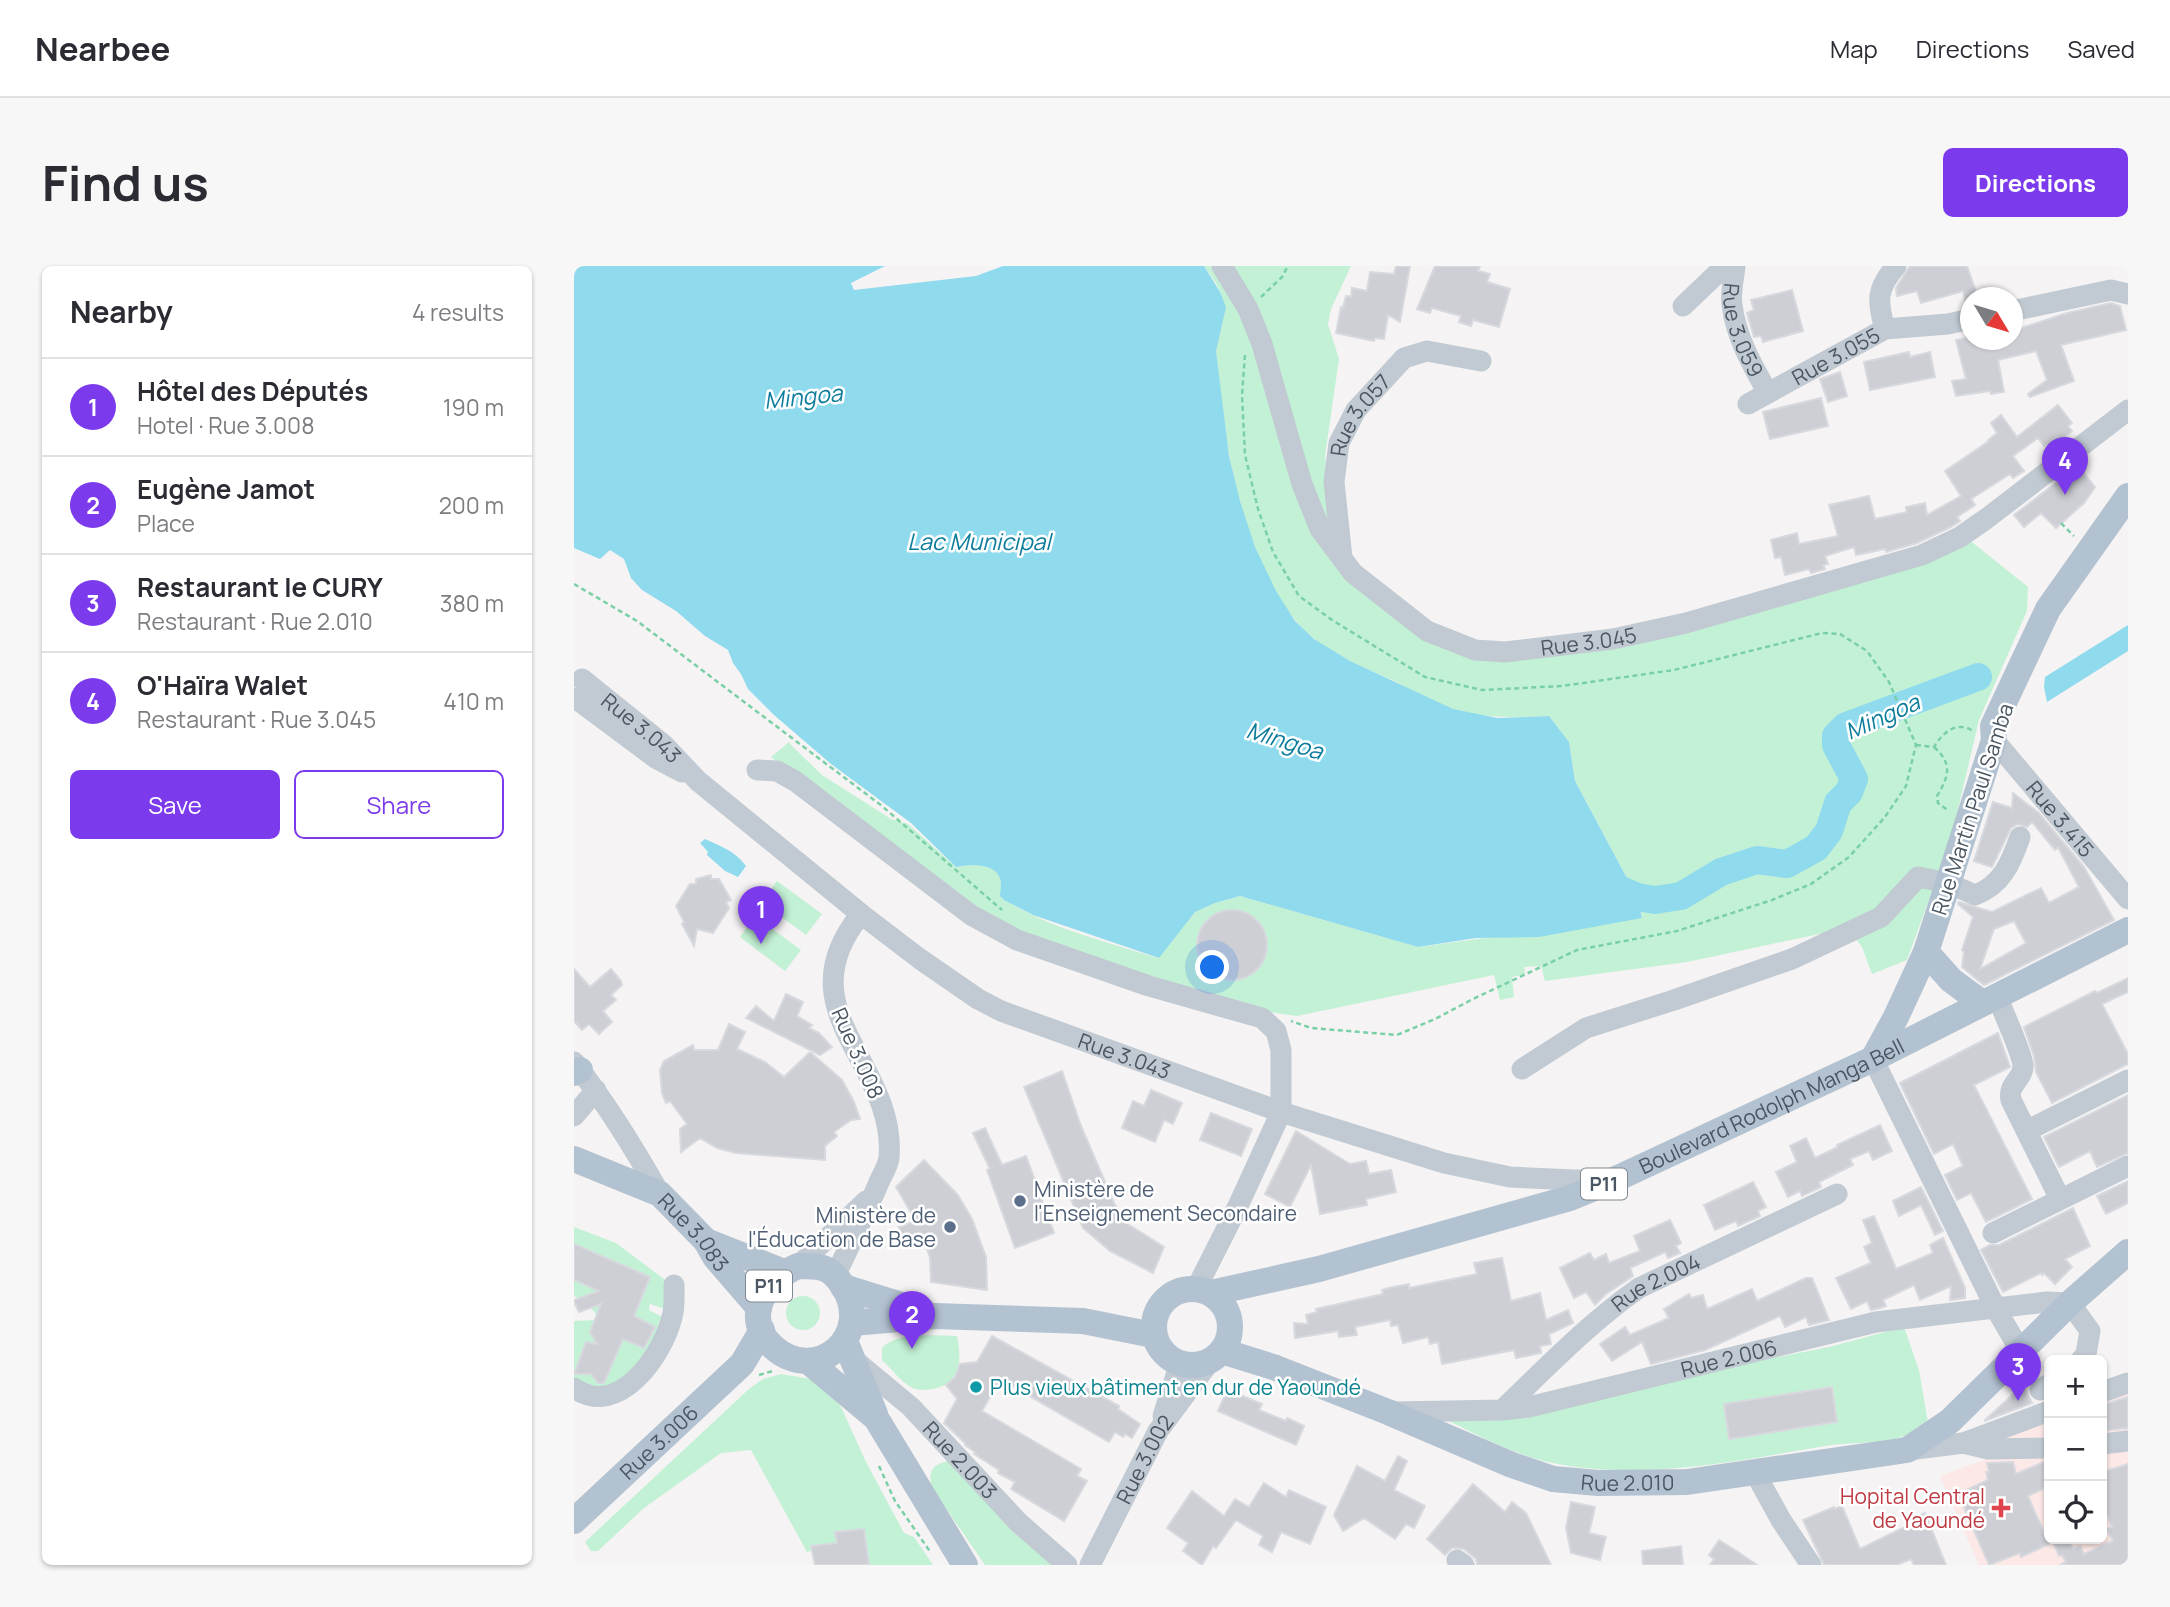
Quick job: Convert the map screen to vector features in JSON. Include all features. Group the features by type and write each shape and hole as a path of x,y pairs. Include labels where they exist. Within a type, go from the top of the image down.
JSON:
{"main road":[{"name":"Rue Martin Paul Samba","path":"1873,1059 1926,952 1993,742 1993,726 2002,706 2048,609 2128,496"},
{"name":"Boulevard Rodolph Manga Bell","path":"1216,1322 1320,1269 1570,1198 1618,1178 1873,1059 2128,930"},
{"path":"1926,952 1951,980 1989,1000"},
{"name":"Rue 3.083","path":"574,1159 660,1194 706,1241 760,1319"},
{"path":"706,1241 791,1269"},
{"path":"1907,1450 1950,1421 2070,1303 2128,1252"},
{"name":"P11","path":"747,1371 760,1319 763,1294 772,1281 791,1269 820,1266 840,1280 935,1316"},
{"path":"840,1280 850,1297 853,1310 850,1341 876,1418 965,1565"},
{"name":"P11","path":"1083,1321 1160,1307 1175,1292 1216,1322"},
{"path":"1160,1307 1155,1315 1153,1335 1163,1352 1180,1363 1196,1365 1216,1322"},
{"name":"P11","path":"747,1371 794,1359 808,1361 822,1358 850,1341 935,1316 1083,1321 1153,1335"},
{"name":"P11","path":"760,1319 778,1362"},
{"name":"Rue 2.010","path":"1216,1322 1276,1368 1512,1465 1553,1479 1598,1483 1687,1482 1907,1450"},
{"path":"808,1361 876,1418"},
{"name":"Rue 3.006","path":"574,1521 747,1371"}],"street":[{"name":"Rue 3.045","path":"1222,266 1248,309 1262,344 1302,484 1320,529 1353,573 1427,632 1475,650 1505,652 1613,639 1686,623 1875,571 1922,555 1960,537 1986,519 2128,410"},
{"path":"1684,306 1725,266"},
{"name":"Rue 3.059","path":"1735,266 1731,303 1739,334 1768,393"},
{"path":"1885,329 1879,307 1880,290 1896,266"},
{"path":"2023,309 2110,290 2128,293"},
{"name":"Rue 3.055","path":"1748,404 1885,329 1960,322"},
{"name":"Rue 3.057","path":"1342,560 1334,482 1339,443 1356,410 1404,358 1427,351 1480,361"},
{"name":"Rue 3.043","path":"576,686 657,759 698,781 920,959 978,999 1001,1011 1281,1112 1444,1163 1510,1177 1585,1181 1618,1178"},
{"name":"Rue 3.415","path":"1993,742 2128,899"},
{"path":"757,770 776,771 795,781 971,915 1017,940 1149,986 1262,1018 1276,1031 1281,1050 1281,1112"},
{"path":"1522,1069 1586,1028 1792,959 1881,917 1918,877 1948,883 1975,895 1988,890 2004,875 2020,837"},
{"name":"Rue 3.008","path":"840,1280 889,1159 883,1108 872,1079 843,1027 833,991 840,950 861,914"},
{"path":"1989,1000 2023,1064 2010,1093 2060,1199"},
{"path":"1873,1059 1996,1309 2021,1352"},
{"path":"574,1115 581,1074"},
{"path":"581,1074 631,1142 660,1194"},
{"path":"2028,1130 2128,1080"},
{"name":"Rue 3.002","path":"1090,1565 1216,1322 1238,1206 1281,1112"},
{"path":"1993,1233 2128,1166"},
{"name":"Rue 2.004","path":"1502,1410 1616,1304 1639,1288 1837,1194"},
{"path":"791,1269 873,1195"},
{"path":"574,1388 593,1398 606,1397 626,1389 662,1345 673,1316 674,1285"},
{"name":"Rue 2.006","path":"1388,1412 1529,1408 1876,1322 2047,1302 2070,1303"},
{"path":"2070,1303 2090,1331 2086,1355"},
{"name":"Rue 2.003","path":"850,1341 1018,1522 1066,1565"},
{"path":"1158,1431 1180,1363"},
{"path":"2107,1390 2128,1382"},
{"name":"Rue 2.010","path":"1907,1450 1963,1443 2044,1413"},
{"path":"2107,1443 2128,1441"},
{"path":"1963,1443 1988,1449 2044,1448"},
{"path":"1754,1471 1781,1520 1811,1565"}],"path":[{"path":"1248,309 1282,277 1288,266"},
{"path":"1245,352 1242,395 1245,455 1258,509 1273,552 1299,596 1332,620 1425,677 1482,690 1562,686 1674,670 1822,633 1840,634 1867,651 1889,682 1916,745 1906,786 1885,817 1849,857 1811,884 1772,900 1677,931 1577,950 1397,1035 1311,1028 1286,1020"},
{"path":"574,584 637,621 871,798 1002,910"},
{"path":"1934,747 1939,739 1954,727 1967,726 1993,742"},
{"path":"1916,745 1934,747 1945,757 1948,770 1937,796 1938,803 1950,811 1968,817"},
{"path":"747,1371 778,1362"},
{"path":"878,1465 895,1501 932,1554"}],"shaded area":[{"name":"Hopital Central de Yaoundé","path":"2128,1391 2128,1565 1979,1565 1940,1476 1987,1459 1997,1439 2044,1421 2044,1544 2107,1544 2107,1398"}],"green space":[{"path":"1204,266 1351,266 1331,309 1328,324 1339,359 1325,456 1330,500 1358,577 1476,654 1558,649 1963,535 2028,587 2027,611 1979,720 1951,839 1907,960 1872,974 1862,947 1847,928 1687,962 1545,981 1541,966 1524,967 1525,974 1512,977 1514,997 1500,1000 1494,975 1297,1016 1269,1012 1020,936 840,815 771,757 789,742 822,775 891,819 908,824 956,867 976,865 995,871 1001,883 1001,893 1007,901 1041,919 1080,934 1158,958 1195,912 1240,896 1418,947 1642,917 1637,897 1575,781 1569,742 1549,716 1489,716 1446,707 1330,650 1312,637 1291,615 1258,556 1236,486 1228,451 1216,362 1222,300 1217,286"},
{"path":"777,881 822,914 806,935 761,902"},
{"path":"755,916 801,950 785,971 740,937"},
{"path":"574,1227 616,1243 668,1282 665,1309 650,1304 649,1310 662,1317 658,1324 661,1330 628,1386 574,1386 574,1321 595,1320 597,1315 591,1308 579,1312 574,1302 578,1298 574,1296"},
{"path":"803,1296 815,1301 820,1313 815,1325 803,1330 791,1325 786,1313 791,1301"},
{"path":"1904,1327 1919,1370 1928,1423 1894,1439 1687,1467 1617,1470 1583,1468 1535,1459 1449,1421 1829,1347"},
{"path":"957,1336 957,1370 949,1382 933,1389 918,1390 911,1387 882,1360 882,1348 898,1339"},
{"path":"781,1374 811,1379 831,1392 904,1533 914,1537 933,1565 869,1565 863,1529 835,1532 837,1543 811,1546 812,1551 807,1552 751,1450 721,1453 644,1508 598,1551 591,1551 585,1542 749,1389 763,1379"},
{"path":"948,1461 1051,1565 985,1565 932,1488 932,1470"}],"water":[{"name":"Lac Municipal","path":"574,266 885,266 851,283 854,290 976,276 1003,266 1204,266 1226,307 1216,351 1229,456 1240,501 1255,547 1276,591 1295,621 1314,639 1350,661 1453,709 1497,718 1549,716 1569,742 1575,781 1637,897 1642,918 1539,937 1476,938 1418,947 1240,896 1195,912 1159,958 1033,915 1004,900 1000,896 1001,884 996,872 976,865 956,867 911,823 831,764 774,715 748,689 728,650 705,636 676,611 642,590 631,578 624,559 610,550 600,559 574,548"},
{"path":"2128,625 2128,651 2047,702 2045,677"},
{"path":"705,839 727,849 746,866 738,877 725,871 707,855 708,852 700,843"}],"building":[{"path":"1396,266 1410,266 1400,322 1388,315 1384,339 1375,338 1374,341 1336,333 1341,307 1343,308 1346,296 1351,297 1352,288 1367,291 1370,272 1394,274"},
{"path":"1435,266 1480,266 1478,271 1490,274 1487,282 1510,289 1499,327 1473,320 1471,326 1459,322 1461,316 1432,308 1430,313 1417,309"},
{"path":"1967,266 1974,287 1960,287 1960,292 1921,303 1917,291 1897,296 1896,288 1909,267"},
{"path":"1792,290 1803,331 1763,342 1761,336 1754,337 1747,313 1754,310 1751,300"},
{"path":"2111,303 2120,306 2126,330 2061,345 2074,381 2030,397 2028,394 2047,380 2036,351 1998,360 2004,392 1991,394 1990,391 1956,396 1952,381 1966,379 1956,340 1960,339 1960,350 2023,350 2023,327 2067,313"},
{"path":"1909,352 1910,357 1930,352 1935,377 1870,390 1864,362"},
{"path":"1840,372 1847,396 1828,402 1820,379"},
{"path":"1821,398 1828,426 1770,439 1763,412"},
{"path":"2058,405 2072,423 2068,426 2072,431 2050,448 2047,444 2044,446 2038,438 2013,456 2024,471 2013,478 2010,474 1971,499 1975,505 1957,517 1960,521 1951,527 1917,543 1886,552 1885,549 1856,555 1854,547 1825,556 1828,564 1823,565 1825,569 1811,573 1809,569 1785,575 1781,557 1775,558 1771,540 1797,533 1799,544 1838,536 1829,505 1869,496 1875,519 1907,512 1906,507 1925,503 1927,515 1961,496 1945,471 1997,433 1991,423 2001,415 2017,437"},
{"path":"2078,466 2095,487 2084,503 2056,528 2041,513 2024,527 2014,515"},
{"path":"2013,793 2039,813 2084,867 2114,920 1984,985 1962,967 1962,950 1973,917 1959,902 1992,912 2041,888 2049,903 2079,887 2058,847 2055,850 2032,822 2027,827 2018,824 2011,828 1992,867 1974,861 1993,802 2012,808","holes":["2014,921 2026,943 1980,969 1994,929"]},
{"path":"711,875 711,879 719,879 731,900 726,902 729,908 713,933 697,929 694,946 676,906 690,884 696,884 696,879"},
{"path":"1232,910 1257,920 1267,945 1257,970 1232,980 1207,970 1197,945 1207,920"},
{"path":"574,969 590,987 611,969 621,981 622,985 611,995 616,1000 603,1011 612,1022 599,1034 589,1024 582,1030 574,1021"},
{"path":"2128,978 2128,992 2102,1004 2128,1054 2128,1064 2052,1103 2036,1072 2034,1056 2024,1027 2095,991 2097,993"},
{"path":"786,994 803,1002 797,1016 812,1025 809,1028 819,1033 832,1047 820,1055 746,1018 756,1006 774,1021"},
{"path":"729,1024 745,1032 737,1049 765,1062 784,1077 810,1052 842,1080 860,1119 851,1120 834,1132 837,1136 825,1146 825,1160 736,1153 717,1148 700,1138 681,1152 680,1129 687,1124 670,1101 666,1103 662,1093 660,1070 664,1061 693,1045 694,1050 718,1050"},
{"path":"1998,1033 2010,1067 1974,1085 2032,1199 1986,1222 1971,1193 1957,1200 1945,1175 1963,1166 1953,1144 1934,1154 1900,1083"},
{"path":"1062,1071 1081,1126 1114,1203 1126,1223 1164,1247 1153,1273 1110,1251 1083,1228 1024,1087"},
{"path":"1151,1090 1182,1103 1173,1124 1164,1120 1155,1142 1122,1128 1133,1101 1144,1106"},
{"path":"2128,1095 2128,1153 2097,1167 2090,1151 2059,1167 2044,1137"},
{"path":"1211,1113 1252,1129 1241,1156 1200,1140"},
{"path":"1880,1125 1892,1151 1873,1160 1869,1151 1850,1159 1853,1165 1819,1182 1821,1187 1802,1196 1800,1191 1788,1197 1776,1172 1797,1162 1790,1146 1806,1138 1815,1158"},
{"path":"985,1128 1002,1165 1026,1156 1054,1233 1015,1248 987,1170 990,1169 973,1133"},
{"path":"1296,1131 1350,1164 1366,1161 1369,1174 1391,1170 1396,1192 1366,1199 1367,1205 1320,1214 1311,1165 1290,1207 1265,1194"},
{"name":"Ministère de l'Éducation de Base","path":"924,1160 958,1195 972,1219 986,1257 987,1290 931,1282 930,1258 923,1236 903,1242 899,1227 916,1221 896,1187"},
{"path":"2128,1181 2128,1203 2106,1214 2097,1196"},
{"path":"1753,1182 1766,1207 1758,1211 1760,1216 1738,1226 1736,1221 1715,1230 1704,1205"},
{"path":"1921,1187 1943,1231 1935,1235 1921,1205 1899,1216 1893,1201"},
{"path":"2073,1208 2090,1246 2065,1259 2072,1267 2055,1284 2041,1273 2003,1292 1981,1250 1990,1245 1999,1245"},
{"path":"1874,1216 1896,1269 1933,1253 1930,1245 1943,1238 1965,1288 1965,1298 1950,1300 1951,1286 1920,1300 1914,1285 1883,1300 1886,1306 1871,1310 1867,1301 1851,1309 1836,1278 1871,1263 1864,1247 1872,1243 1863,1220"},
{"path":"1670,1220 1681,1243 1676,1246 1680,1253 1668,1258 1665,1252 1630,1268 1633,1276 1595,1305 1586,1292 1574,1298 1560,1268 1590,1253 1594,1260 1606,1254 1609,1263 1640,1251 1634,1236"},
{"path":"574,1244 650,1277 634,1316 655,1327 644,1348 623,1339 604,1383 598,1383 591,1374 574,1374 586,1342 597,1344 590,1332 601,1304 579,1312 574,1302 599,1291 574,1280"},
{"path":"1502,1258 1511,1301 1540,1293 1546,1320 1568,1310 1573,1323 1549,1334 1551,1344 1540,1346 1541,1353 1516,1358 1514,1350 1442,1364 1438,1342 1430,1344 1428,1337 1403,1343 1398,1325 1391,1326 1390,1320 1355,1327 1357,1335 1339,1337 1338,1331 1295,1338 1294,1323 1308,1324 1306,1315 1317,1312 1316,1309 1383,1294 1382,1290 1389,1288 1409,1284 1409,1288 1477,1274 1474,1263"},
{"path":"1806,1278 1812,1278 1829,1320 1809,1325 1806,1317 1785,1327 1780,1316 1705,1350 1651,1364 1642,1342 1612,1361 1600,1344 1625,1327 1630,1335 1669,1318 1664,1309 1689,1294 1691,1298 1703,1295 1707,1309 1752,1289 1757,1301"},
{"path":"992,1336 1119,1406 1118,1409 1140,1424 1132,1438 1115,1432 1109,1442 1000,1379 982,1411 1081,1469 1077,1476 1087,1481 1064,1521 1011,1489 1015,1482 998,1473 999,1470 974,1454 975,1452 944,1423 957,1399 946,1385 955,1377 960,1364 977,1362"},
{"path":"2023,1385 2032,1403 1984,1421"},
{"path":"1832,1387 1837,1422 1729,1439 1724,1404"},
{"path":"1226,1393 1236,1397 1238,1394 1262,1404 1259,1410 1304,1426 1296,1445 1218,1411"},
{"path":"2128,1397 2128,1428 2107,1430 2107,1403"},
{"path":"1398,1456 1407,1461 1394,1490 1425,1506 1414,1528 1406,1524 1395,1539 1364,1518 1343,1531 1334,1515 1357,1466 1385,1481"},
{"path":"2013,1462 2016,1474 2044,1462 2044,1488 2028,1496 2044,1533 2044,1544 2049,1544 2021,1557 2020,1553 1989,1565 1958,1494 1988,1480 1987,1463"},
{"path":"2128,1464 2128,1565 2060,1565 2066,1562 2062,1555 2059,1556 2054,1544 2071,1544 2073,1549 2080,1546 2084,1554 2113,1541 2107,1529 2112,1527 2107,1515 2107,1470"},
{"path":"1264,1483 1286,1497 1289,1490 1326,1507 1310,1544 1281,1532 1272,1552 1259,1545 1263,1536 1236,1520 1216,1548 1213,1546 1202,1565 1183,1551 1188,1543 1167,1528 1192,1491 1224,1516 1235,1499 1249,1507"},
{"path":"1473,1484 1505,1512 1512,1502 1526,1513 1551,1565 1477,1565 1476,1559 1464,1549 1452,1548 1445,1555 1427,1539"},
{"path":"1571,1502 1595,1507 1589,1533 1606,1537 1600,1560 1571,1553 1566,1528"},
{"path":"1842,1506 1860,1549 1913,1523 1911,1519 1925,1513 1946,1565 1914,1565 1911,1559 1897,1565 1824,1565 1803,1520"},
{"path":"864,1529 869,1565 815,1565 811,1546 837,1543 835,1532"},
{"path":"1719,1540 1757,1565 1710,1565 1714,1559 1709,1555"},
{"path":"1681,1546 1683,1565 1643,1565 1642,1551"}],"waterway":[{"name":"Mingoa","path":"1604,883 1637,897 1655,900 1681,896 1721,872 1757,860 1787,864 1816,848 1829,831 1838,803 1849,792 1854,779 1836,745 1836,736 1846,726 1978,677"}],"place":[{"name":"O'Haïra Walet","path":"2065,495"},
{"name":"Hôtel des Députés","path":"761,944"},
{"name":"Ministère de l'Enseignement Secondaire","path":"1020,1201"},
{"name":"Ministère de l'Éducation de Base","path":"950,1227"},
{"name":"Eugène Jamot","path":"912,1349"},
{"name":"Plus vieux bâtiment en dur de Yaoundé","path":"976,1387"},
{"name":"Restaurant le CURY","path":"2018,1401"},
{"name":"Hopital Central de Yaoundé","path":"2001,1508"}]}
